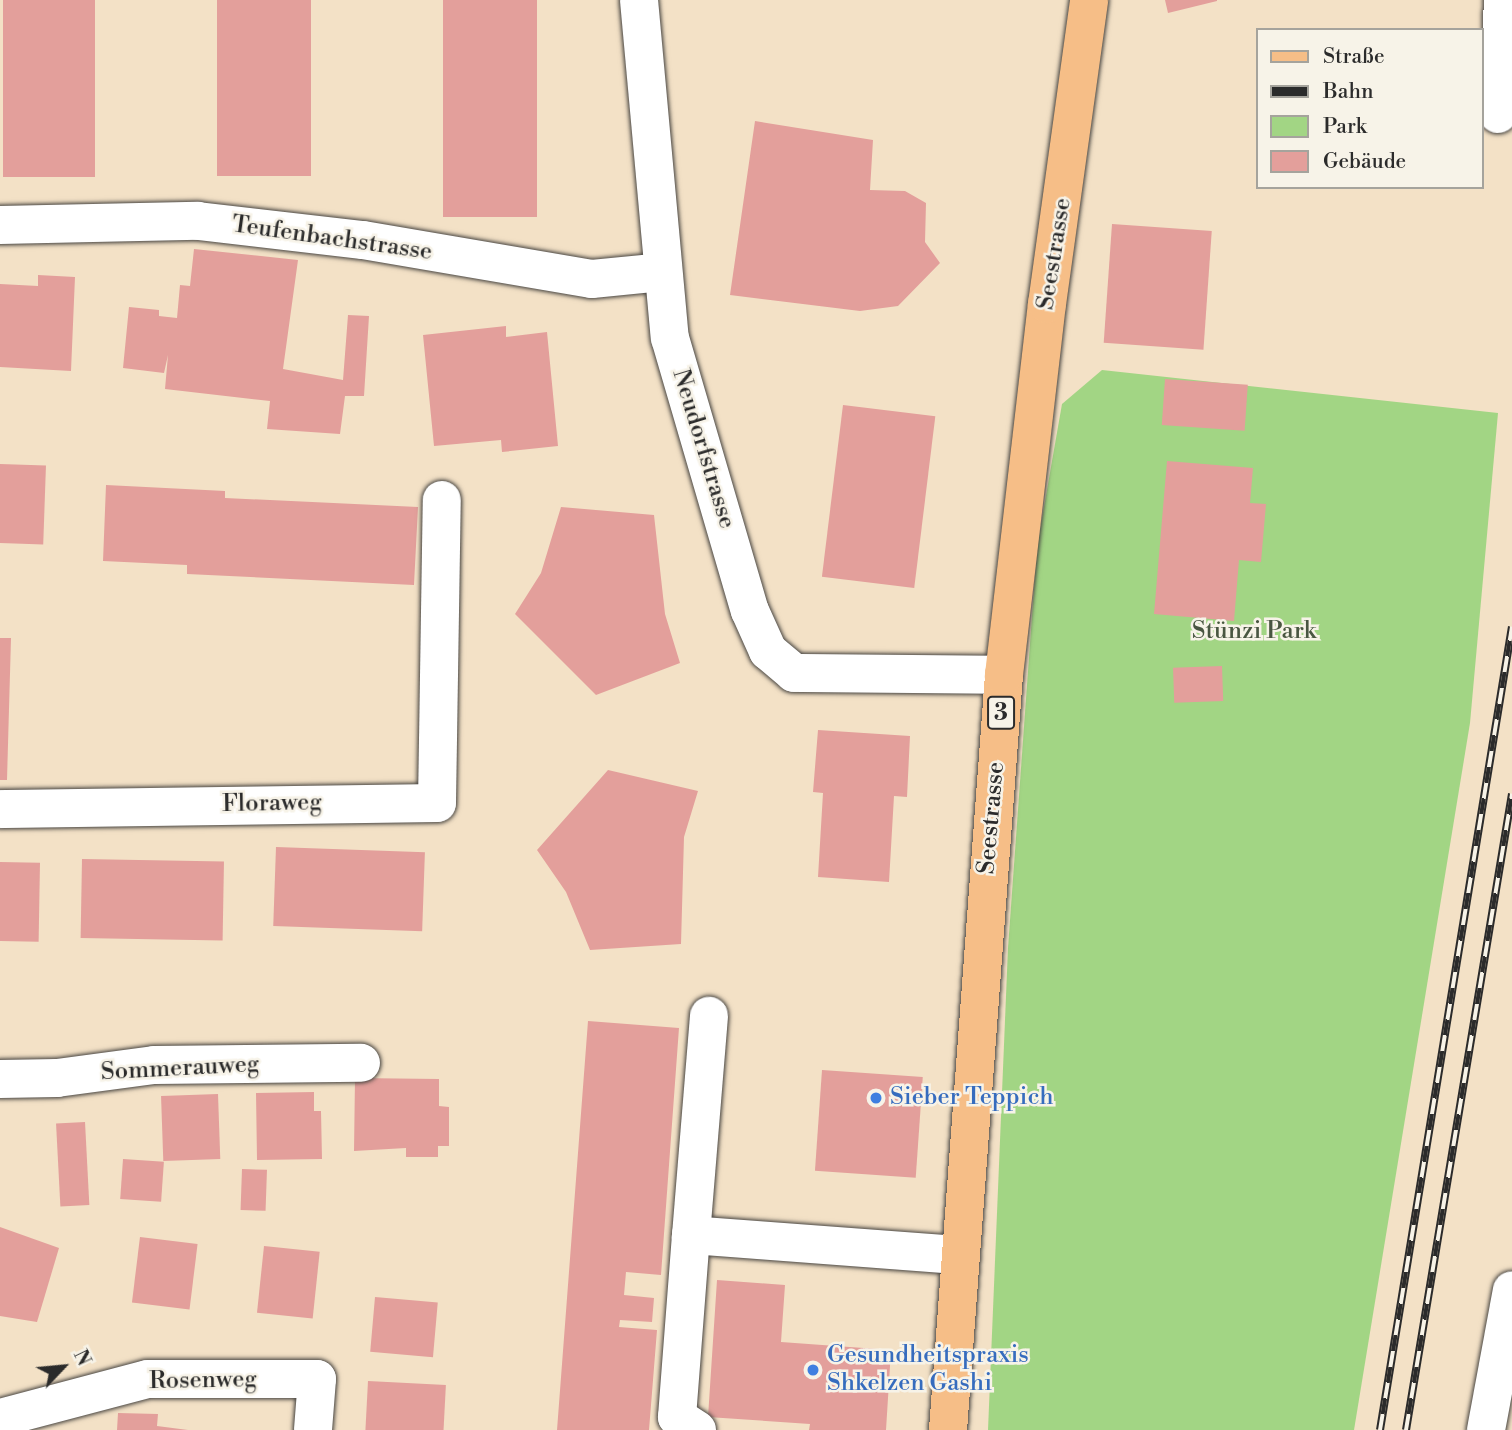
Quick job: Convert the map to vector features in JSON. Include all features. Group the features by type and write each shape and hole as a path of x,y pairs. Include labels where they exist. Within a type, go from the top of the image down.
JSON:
{"main road":[{"name":"Seestrasse","path":"948,1430 958,1255 1004,675 1047,304 1089,0"}],"street":[{"name":"Neudorfstrasse","path":"639,0 670,338 750,611 768,651 794,673 1004,675"},
{"path":"1498,114 1503,0"},
{"name":"Teufenbachstrasse","path":"0,225 198,221 363,240 593,279 662,272"},
{"name":"Floraweg","path":"0,809 437,803 442,500"},
{"path":"697,1430 677,1417 709,1016"},
{"name":"Sommerauweg","path":"0,1079 57,1077 154,1065 361,1063"},
{"path":"691,1235 958,1255"},
{"path":"1486,1430 1512,1290"},
{"name":"Rosenweg","path":"0,1418 148,1379 317,1379 313,1430"}],"green space":[{"name":"Stünzi Park","path":"1102,370 1498,413 1470,723 1354,1430 988,1430 1008,948 1037,547 1062,404"}],"building":[{"path":"3,0 95,0 95,177 3,177"},
{"path":"217,0 311,0 311,176 217,176"},
{"path":"443,0 537,0 537,217 443,217"},
{"path":"1165,0 1217,0 1217,1 1168,13"},
{"path":"755,121 873,140 870,190 905,191 926,203 925,242 940,263 898,306 860,311 730,295"},
{"path":"1112,224 1212,231 1203,350 1104,343"},
{"path":"194,249 298,260 283,369 343,380 348,315 369,316 364,396 345,396 340,434 267,429 270,401 165,389 168,355 164,373 123,368 129,307 159,310 159,316 177,318 180,285 190,286"},
{"path":"38,275 75,277 71,371 0,367 0,284 38,286"},
{"path":"506,326 506,337 547,332 558,446 502,452 501,440 434,446 423,335"},
{"path":"1165,379 1248,385 1245,431 1162,425"},
{"path":"843,405 935,416 914,588 822,577"},
{"path":"1167,461 1253,468 1250,503 1266,504 1261,562 1239,560 1234,621 1154,614"},
{"path":"0,464 46,466 43,545 0,543"},
{"path":"106,485 225,491 225,498 418,507 414,585 187,574 187,565 103,561"},
{"path":"561,507 654,515 665,614 680,663 596,695 515,614 541,573"},
{"path":"0,638 11,638 7,780 0,780"},
{"path":"1222,666 1223,701 1174,703 1173,668"},
{"path":"818,730 910,736 907,797 894,796 889,882 818,877 823,793 813,792"},
{"path":"608,770 698,791 684,837 681,944 590,950 566,892 537,850"},
{"path":"276,847 425,852 422,931 273,926"},
{"path":"82,859 224,861 223,940 81,938"},
{"path":"0,862 40,863 39,942 0,941"},
{"path":"588,1021 679,1028 661,1275 626,1272 624,1295 654,1298 652,1322 620,1320 619,1327 657,1330 649,1430 557,1430"},
{"path":"822,1070 923,1077 916,1178 815,1171"},
{"path":"355,1078 439,1079 439,1106 449,1107 449,1146 438,1146 438,1157 406,1157 406,1148 354,1151"},
{"path":"314,1092 314,1111 321,1111 322,1159 257,1160 256,1093"},
{"path":"218,1094 220,1159 163,1161 161,1096"},
{"path":"85,1122 89,1205 60,1206 56,1124"},
{"path":"123,1159 164,1162 161,1202 120,1199"},
{"path":"242,1169 267,1170 266,1211 241,1210"},
{"path":"0,1227 59,1248 37,1322 0,1316"},
{"path":"140,1237 198,1244 190,1310 132,1303"},
{"path":"264,1246 320,1252 313,1318 257,1313"},
{"path":"717,1280 785,1285 781,1342 891,1350 886,1430 809,1430 810,1424 708,1417"},
{"path":"375,1297 438,1302 433,1357 370,1352"},
{"path":"368,1381 446,1385 444,1430 365,1430"},
{"path":"118,1413 158,1414 157,1426 188,1430 117,1430"}],"railway":[{"path":"1380,1430 1512,627"},
{"path":"1406,1430 1512,794"}],"place":[{"name":"Sieber Teppich","path":"876,1098"},
{"name":"Gesundheitspraxis Shkelzen Gashi","path":"813,1370"}]}
